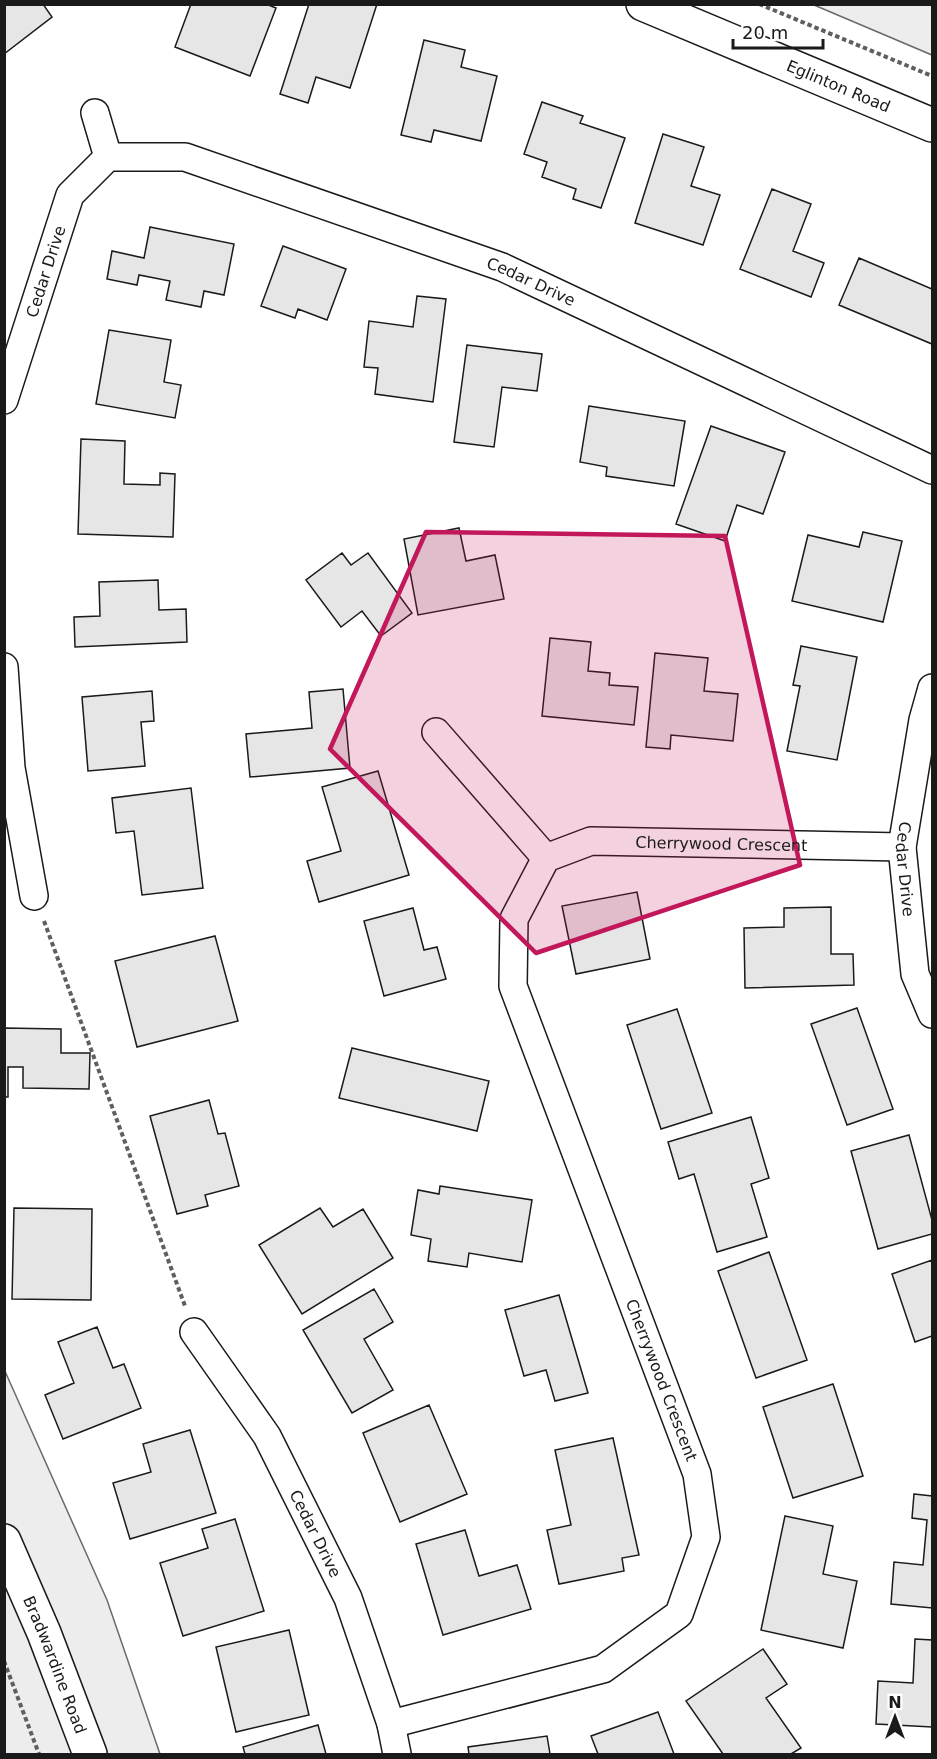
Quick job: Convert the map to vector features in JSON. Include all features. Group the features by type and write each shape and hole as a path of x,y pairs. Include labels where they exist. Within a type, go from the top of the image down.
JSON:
{"main road":[{"name":"Eglinton Road","path":"643,4 933,125"},
{"name":"Bradwardine Road","path":"4,1541 44,1633 90,1755"}],"street":[{"path":"95,112 108,157"},
{"name":"Cedar Drive","path":"4,400 70,195 108,157 185,157 502,267 933,471"},
{"path":"4,666 11,768 34,896"},
{"name":"Cedar Drive","path":"933,687 923,720 902,846 915,974 933,1014"},
{"path":"436,732 546,858"},
{"name":"Cherrywood Crescent","path":"391,1724 603,1669 679,1614 706,1537 697,1474 513,986 514,919 546,858 591,841 902,846"},
{"name":"Cedar Drive","path":"194,1332 267,1436 348,1598 391,1724 397,1755"}],"path":[{"path":"759,4 933,76"},
{"path":"34,896 194,1332"},
{"path":"4,1661 39,1755"}],"highlighted area":[{"path":"426,532 725,536 800,865 536,953 330,749"}],"shaded area":[{"path":"814,5 932,5 932,55"},
{"path":"4,1369 107,1600 160,1754 5,1754"}],"building":[{"path":"4,4 43,4 52,17 4,54"},
{"path":"191,4 266,4 276,8 250,76 175,47"},
{"path":"309,4 377,4 350,88 316,77 308,103 280,94"},
{"path":"424,40 465,50 461,67 497,76 481,141 434,130 431,142 401,135"},
{"path":"542,102 583,116 580,123 625,138 601,208 573,199 576,189 542,177 547,162 524,154"},
{"path":"663,134 704,147 691,186 720,195 703,245 635,223"},
{"path":"772,189 811,204 793,251 824,263 811,297 740,269"},
{"path":"150,227 234,244 224,295 204,291 201,307 166,300 170,281 139,275 137,285 107,279 112,251 144,258"},
{"path":"283,246 346,269 327,320 298,309 295,318 261,306"},
{"path":"859,258 932,289 932,344 839,305"},
{"path":"417,296 446,299 433,402 375,394 378,368 364,367 369,321 413,327"},
{"path":"109,330 171,340 164,382 181,385 175,418 96,404"},
{"path":"467,345 542,354 537,391 502,387 494,447 454,442"},
{"path":"589,406 685,421 674,486 606,476 607,467 580,462"},
{"path":"711,426 785,452 763,514 737,505 725,541 676,524"},
{"path":"81,439 125,441 124,484 160,485 160,473 175,474 173,537 78,534"},
{"path":"459,528 466,561 495,555 504,599 418,615 404,539"},
{"path":"863,532 902,541 883,622 792,601 808,535 859,547"},
{"path":"342,553 351,565 368,553 412,613 381,636 362,611 341,627 306,580"},
{"path":"158,580 159,610 186,609 187,642 75,647 74,617 100,616 99,582"},
{"path":"550,638 591,642 588,671 610,673 609,685 638,687 634,725 542,716"},
{"path":"801,646 857,657 837,760 787,751 800,686 793,685"},
{"path":"655,653 708,658 704,691 738,694 733,741 671,735 670,749 646,747"},
{"path":"343,689 350,768 250,777 246,734 312,728 309,692"},
{"path":"152,691 154,721 141,722 145,766 88,771 82,697"},
{"path":"378,771 409,875 319,902 307,861 341,851 322,787"},
{"path":"191,788 203,888 142,895 134,831 116,833 112,798"},
{"path":"637,892 650,959 576,974 562,906"},
{"path":"831,907 831,954 853,954 854,985 745,988 744,928 784,927 784,908"},
{"path":"413,908 424,950 437,947 446,979 384,996 364,921"},
{"path":"215,936 238,1021 137,1047 115,961"},
{"path":"857,1008 893,1109 847,1125 811,1024"},
{"path":"677,1009 712,1113 661,1129 627,1025"},
{"path":"4,1028 61,1029 61,1053 90,1053 89,1089 23,1088 23,1067 8,1067 8,1097 4,1097"},
{"path":"352,1048 489,1081 477,1131 339,1098"},
{"path":"209,1100 218,1134 225,1133 239,1186 205,1195 208,1206 177,1214 150,1116"},
{"path":"751,1117 769,1178 751,1184 767,1237 717,1252 694,1174 679,1179 668,1142"},
{"path":"909,1135 932,1220 932,1234 878,1249 851,1151"},
{"path":"440,1186 532,1200 522,1262 469,1253 467,1267 428,1261 431,1239 411,1235 418,1190 439,1194"},
{"path":"14,1208 92,1209 91,1300 12,1299"},
{"path":"320,1208 333,1227 363,1209 393,1258 302,1314 259,1245"},
{"path":"769,1252 807,1360 756,1378 718,1271"},
{"path":"932,1260 932,1336 915,1342 892,1274"},
{"path":"374,1289 393,1322 364,1339 393,1390 352,1413 303,1330"},
{"path":"559,1295 588,1393 555,1401 546,1370 524,1376 505,1310"},
{"path":"97,1327 113,1368 124,1364 141,1408 63,1439 45,1395 74,1383 58,1342"},
{"path":"833,1384 863,1476 793,1498 763,1407"},
{"path":"429,1405 467,1494 400,1522 363,1433"},
{"path":"190,1430 216,1513 130,1539 113,1483 151,1472 143,1444"},
{"path":"613,1438 639,1555 622,1558 624,1571 559,1584 547,1530 571,1525 555,1450"},
{"path":"914,1494 932,1496 932,1608 891,1604 894,1562 923,1565 927,1520 912,1518"},
{"path":"785,1516 833,1526 823,1574 857,1581 843,1648 761,1630"},
{"path":"235,1519 264,1611 183,1636 160,1563 208,1548 202,1529"},
{"path":"465,1530 479,1576 517,1565 531,1609 443,1635 416,1544"},
{"path":"289,1630 309,1715 236,1732 216,1647"},
{"path":"915,1639 932,1640 932,1727 876,1724 878,1681 913,1683"},
{"path":"763,1649 787,1684 766,1698 801,1748 791,1754 723,1754 686,1701"},
{"path":"658,1712 674,1754 598,1754 591,1736"},
{"path":"318,1725 326,1754 245,1754 243,1747"},
{"path":"547,1736 550,1754 469,1754 468,1747"}]}
